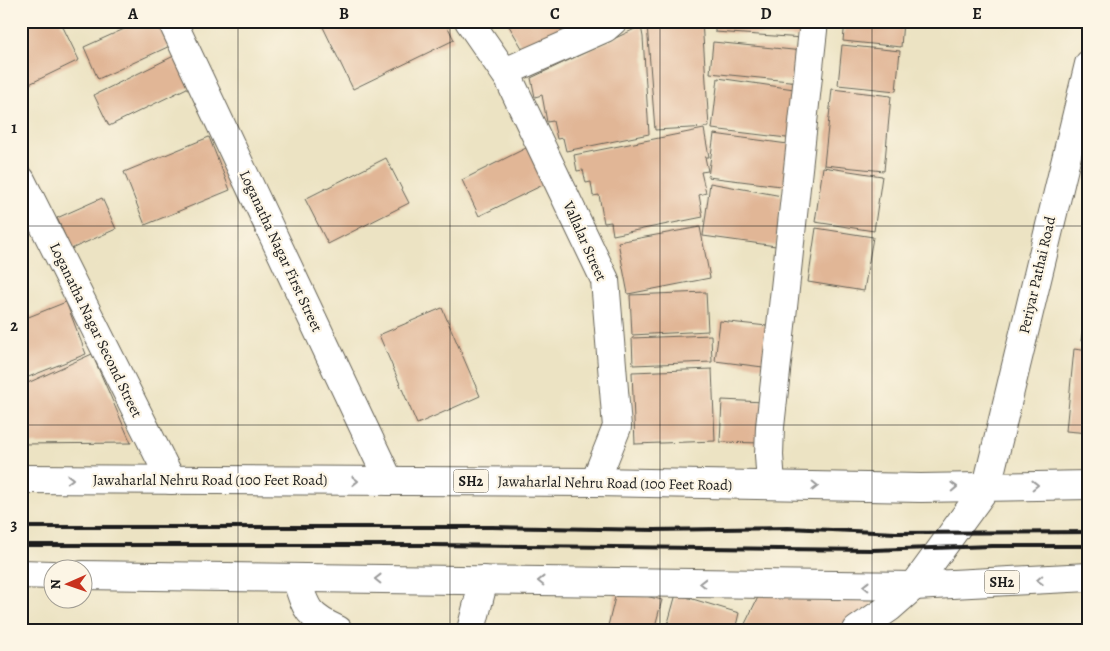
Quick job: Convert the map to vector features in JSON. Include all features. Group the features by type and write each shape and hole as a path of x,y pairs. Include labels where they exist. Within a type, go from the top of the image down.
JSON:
{"street":[{"name":"Loganatha Nagar First Street","path":"172,21 389,481"},
{"name":"Vallalar Street","path":"469,21 509,79 604,280 617,427 595,482"},
{"path":"505,72 605,28 613,21"},
{"path":"771,484 770,427 814,21"},
{"name":"Periyar Pathai Road","path":"987,486 1087,73"},
{"name":"Loganatha Nagar Second Street","path":"21,180 171,480"},
{"name":"Jawaharlal Nehru Road (100 Feet Road)","path":"21,479 595,482 922,488 1089,485"},
{"path":"858,630 914,586 987,486"},
{"path":"21,574 42,575"},
{"name":"SH2","path":"92,575 914,586 1089,578"},
{"path":"296,578 303,601 312,614 322,622 338,630"},
{"path":"471,630 484,580"}],"building":[{"path":"21,21 60,21 79,60 21,88"},
{"path":"142,21 162,21 172,45 98,79 84,47"},
{"path":"330,21 445,21 454,40 353,89 322,25"},
{"path":"506,21 589,21 528,58"},
{"path":"702,21 709,127 655,130 647,24"},
{"path":"715,21 804,21 803,38 715,32"},
{"path":"845,21 903,21 901,47 843,41"},
{"path":"641,26 649,134 566,151 563,138 557,139 553,121 547,122 542,95 535,97 531,78"},
{"path":"713,42 803,51 799,82 710,73"},
{"path":"842,45 900,51 896,91 838,85"},
{"path":"178,54 193,85 109,126 94,95"},
{"path":"718,78 801,90 795,139 712,129"},
{"path":"832,89 891,96 884,171 824,165"},
{"path":"704,129 709,157 705,157 708,171 701,172 706,193 699,195 703,217 613,235 611,222 604,223 599,195 593,196 591,182 586,183 583,170 577,171 574,155"},
{"path":"714,134 795,145 789,187 708,177"},
{"path":"209,137 230,190 145,225 124,172"},
{"path":"530,146 549,182 479,216 462,180"},
{"path":"386,158 409,203 328,244 305,199"},
{"path":"823,167 882,176 874,231 815,222"},
{"path":"710,183 782,196 776,246 703,236"},
{"path":"102,198 116,229 71,249 57,218"},
{"path":"700,227 710,278 628,294 618,242"},
{"path":"816,228 873,237 864,291 808,282"},
{"path":"706,292 708,331 632,335 630,295"},
{"path":"1089,300 1089,342 1081,341"},
{"path":"66,302 86,354 21,380 21,320"},
{"path":"442,308 480,396 417,424 379,335"},
{"path":"720,321 767,326 763,367 715,361"},
{"path":"711,335 712,362 633,365 632,338"},
{"path":"1074,349 1089,351 1089,433 1066,431"},
{"path":"92,354 131,443 21,444 21,386"},
{"path":"712,369 715,441 635,444 632,372"},
{"path":"722,400 764,402 763,443 720,442"},
{"path":"617,589 662,600 654,630 607,630"},
{"path":"762,589 872,597 870,617 847,630 742,630"},
{"path":"676,594 739,613 735,630 666,630"}],"railway":[{"path":"21,527 492,527 654,530 788,528 896,533 1089,532"},
{"path":"21,545 432,545 872,550 992,546 1089,546"}]}
